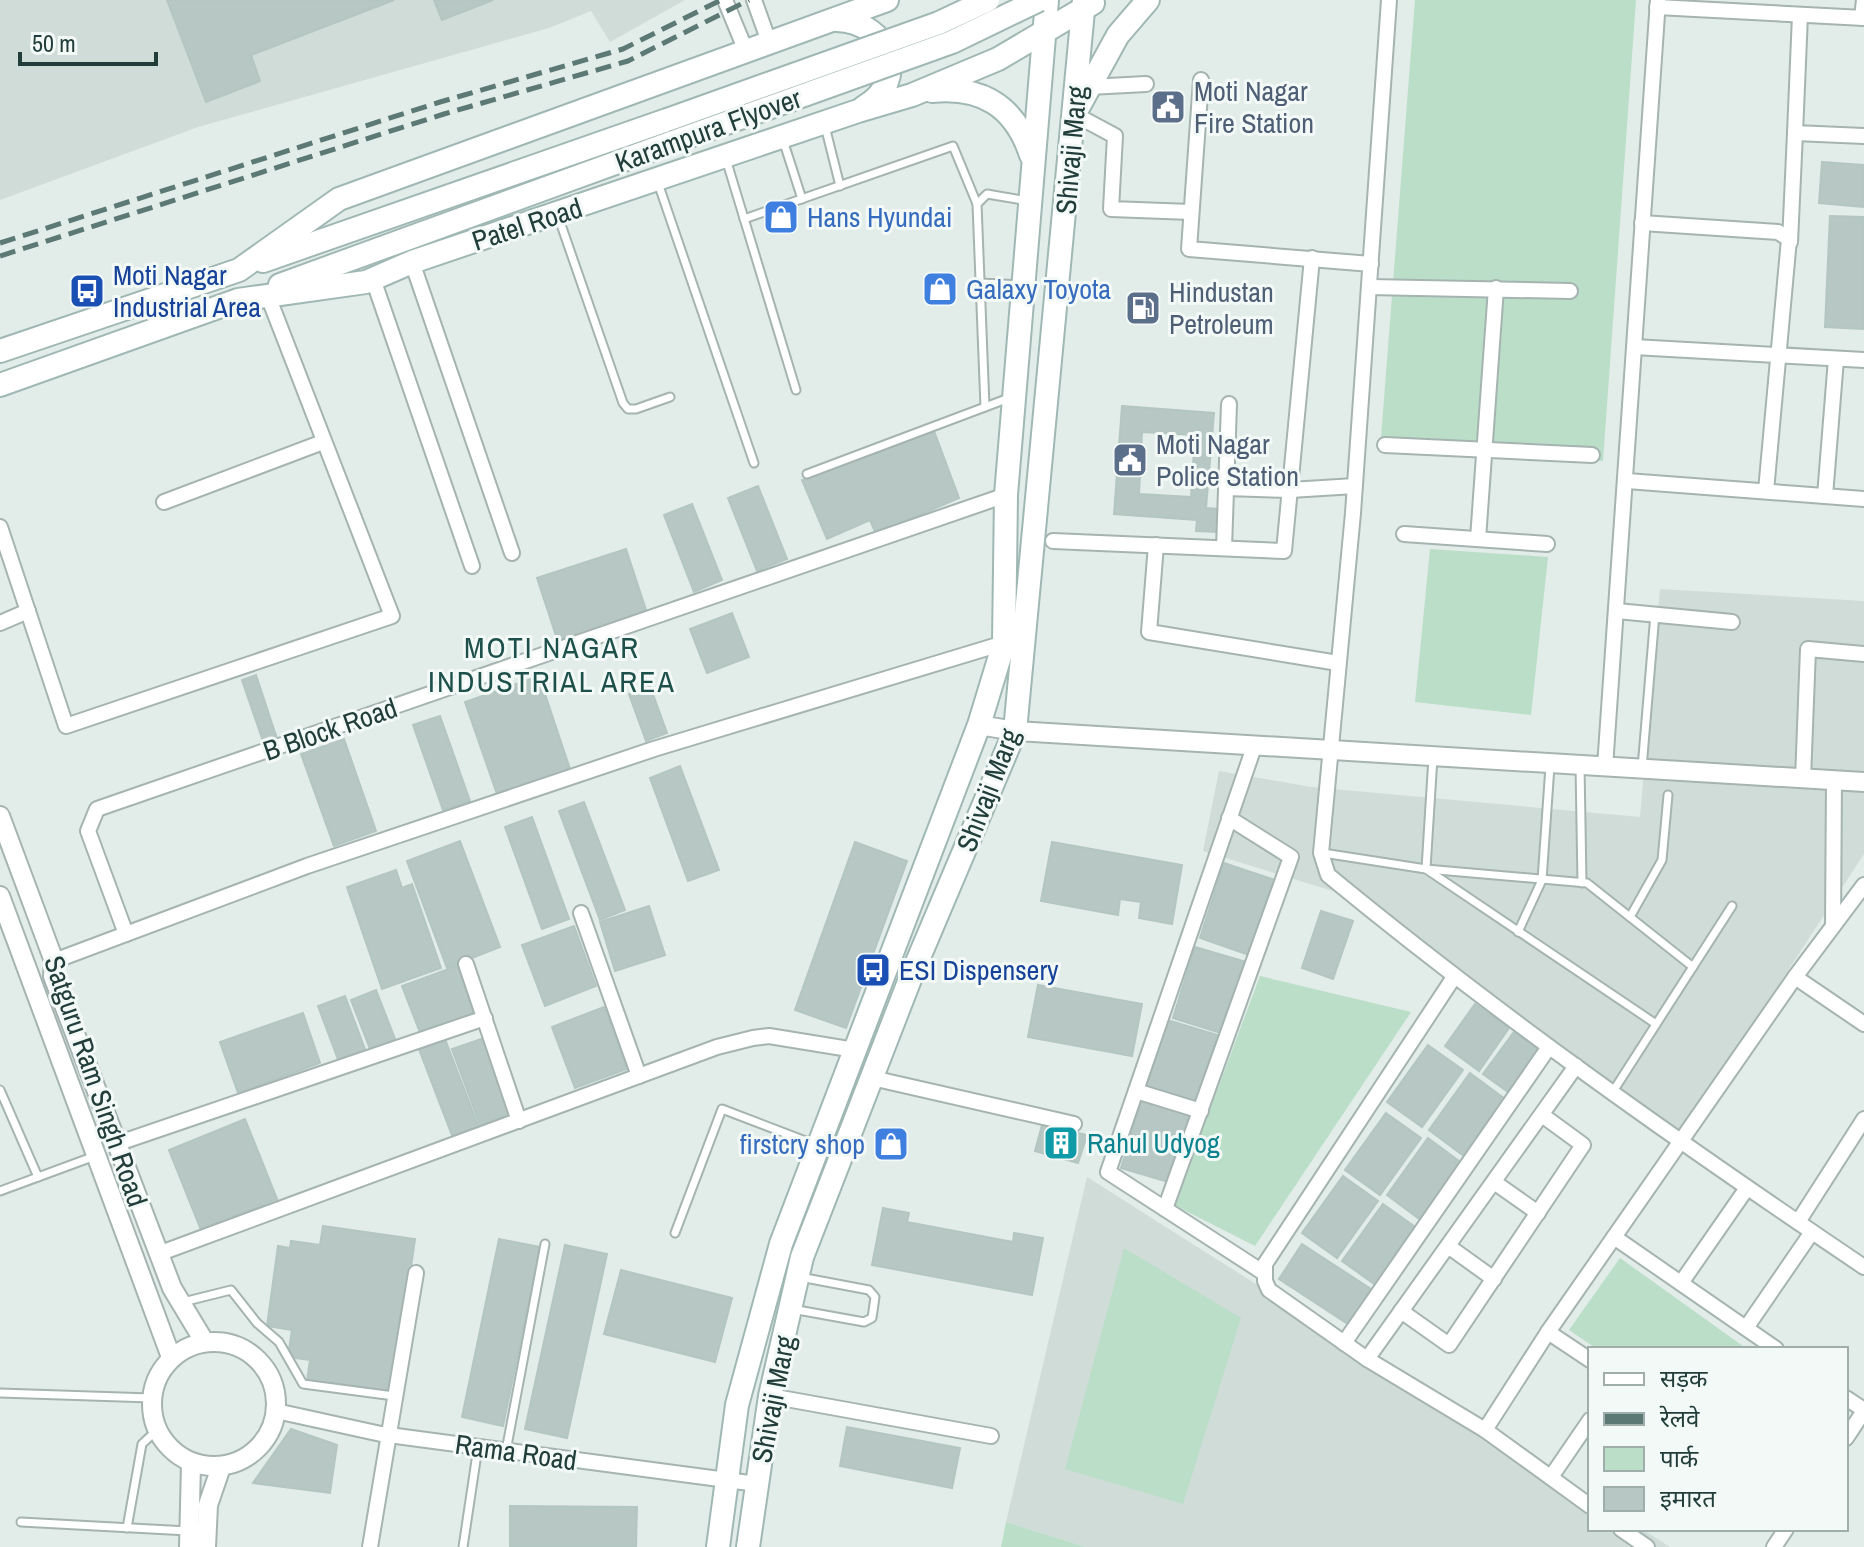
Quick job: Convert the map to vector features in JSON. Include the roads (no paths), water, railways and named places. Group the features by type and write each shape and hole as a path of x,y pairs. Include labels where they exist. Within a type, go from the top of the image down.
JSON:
{"main road":[{"path":"812,27 858,0"},
{"path":"0,351 239,270 339,199 887,0"},
{"name":"Karampura Flyover","path":"238,300 670,131 939,23 988,0"},
{"name":"Karampura Flyover","path":"239,270 952,42 1039,0"},
{"name":"Shivaji Marg","path":"718,1547 737,1405 781,1244 979,725 1004,643 1006,495 1047,0"},
{"path":"1074,114 1118,35 1148,0"},
{"name":"Shivaji Marg","path":"748,1547 770,1396 802,1257 912,974 1015,731 1074,114 1089,3"},
{"name":"Patel Road","path":"0,385 238,300 373,279 412,262 912,95 998,59 1089,3"},
{"path":"835,19 853,20 869,27 881,39 888,55 889,73 883,89 872,103 858,111"},
{"path":"912,95 955,91 988,99 1013,118 1024,133 1034,163"}],"street":[{"path":"725,0 746,51"},
{"path":"754,0 769,42"},
{"path":"1389,0 1355,486 1321,853 1328,875 1454,977 1549,1047 1681,1143 1864,1267"},
{"path":"1605,767 1658,4 1750,6 1800,15 1863,18 1864,0"},
{"path":"1766,491 1790,242 1800,15"},
{"path":"1201,80 1189,249 1371,264"},
{"path":"1089,87 1146,84"},
{"path":"1074,114 1115,136 1111,209 1191,212"},
{"path":"1795,133 1864,136"},
{"path":"1642,223 1778,232 1787,236 1790,242"},
{"path":"1053,541 1284,551 1312,258"},
{"path":"412,262 512,553"},
{"path":"373,279 472,566"},
{"path":"1369,287 1570,291"},
{"path":"1478,539 1496,288"},
{"path":"0,527 66,726 392,616 268,296"},
{"path":"1634,347 1864,360"},
{"path":"1825,496 1836,359"},
{"path":"1224,548 1229,404"},
{"path":"164,502 323,442"},
{"path":"1385,445 1592,455"},
{"path":"1627,481 1864,499"},
{"path":"1226,488 1290,490 1355,486"},
{"name":"B Block Road","path":"126,934 88,831 97,809 1006,495"},
{"path":"1404,534 1547,544"},
{"path":"1156,545 1149,632 1338,663"},
{"path":"0,623 28,611"},
{"path":"1617,611 1732,622"},
{"path":"54,961 307,866 654,749 1004,643"},
{"path":"1803,779 1808,649 1864,654"},
{"path":"979,725 1015,731 1330,752 1864,782"},
{"path":"1254,747 1108,1172 1264,1273"},
{"path":"1833,927 1834,780"},
{"name":"Satguru Ram Singh Road","path":"0,816 54,961 53,976 158,1254 172,1288 204,1341"},
{"path":"1165,1209 1291,857 1229,818"},
{"path":"1485,1430 1614,1237 1795,977 1864,885"},
{"name":"Satguru Ram Singh Road","path":"0,896 171,1357"},
{"path":"581,913 639,1076"},
{"path":"466,964 519,1121"},
{"path":"1454,977 1265,1264 1264,1273 1269,1290 1367,1359 1485,1430 1588,1505"},
{"path":"1795,977 1864,1024"},
{"path":"116,1144 485,1018"},
{"path":"158,1254 717,1047 753,1038 785,1037 855,1050"},
{"path":"1344,1343 1549,1047"},
{"path":"1367,1359 1576,1066"},
{"path":"872,1078 1074,1124"},
{"path":"1136,1091 1201,1111"},
{"path":"1401,1311 1449,1345 1583,1145 1542,1115"},
{"path":"1798,1222 1864,1119"},
{"path":"1494,1182 1538,1213"},
{"path":"1681,1283 1747,1188"},
{"path":"1746,1328 1812,1232"},
{"path":"1614,1237 1773,1347"},
{"path":"1448,1246 1494,1279"},
{"path":"370,1547 416,1273"},
{"path":"1548,1332 1588,1359"},
{"path":"204,1341 233,1344 258,1358 273,1383 276,1411 271,1430 260,1447 244,1459 221,1467 191,1464 167,1447 154,1424 151,1398 157,1376 171,1357 192,1344 204,1341"},
{"path":"770,1396 991,1436"},
{"name":"Rama Road","path":"276,1411 387,1435 757,1484"},
{"path":"1848,1435 1864,1411"},
{"path":"1551,1477 1588,1423"},
{"path":"190,1539 191,1464"},
{"path":"206,1547 208,1505 221,1467"},
{"path":"1624,1531 1647,1547"}],"lane":[{"path":"824,123 840,186"},
{"path":"782,137 802,199"},
{"path":"744,219 953,146 977,204 985,407"},
{"path":"725,157 796,390"},
{"path":"657,181 754,463"},
{"path":"977,204 987,194 1031,202"},
{"path":"558,214 623,403 628,409 636,409 670,397"},
{"path":"980,283 1024,285"},
{"path":"807,474 1015,396"},
{"path":"1642,769 1655,614"},
{"path":"1426,869 1433,757"},
{"path":"1518,932 1542,880 1550,764"},
{"path":"1580,765 1582,883"},
{"path":"1630,917 1662,860 1668,795"},
{"path":"1321,853 1426,869 1587,883 1693,967"},
{"path":"1426,869 1656,1024"},
{"path":"1612,1093 1732,906"},
{"path":"0,1090 38,1177"},
{"path":"675,1233 722,1109 818,1146"},
{"path":"0,1191 97,1155"},
{"path":"506,1451 545,1244"},
{"path":"791,1308 864,1322 872,1318 875,1297 869,1290 798,1277"},
{"path":"181,1302 231,1290 257,1323 279,1342 303,1384 394,1396"},
{"path":"0,1393 151,1398"},
{"path":"127,1528 142,1444 157,1430"},
{"path":"463,1547 478,1447"},
{"path":"21,1522 127,1528 190,1539"}],"railway":[{"path":"0,243 440,102 623,49 721,0"},
{"path":"0,256 444,114 628,61 749,0"}],"place":[{"name":"Moti Nagar Fire Station","path":"1168,107"},
{"name":"Hans Hyundai","path":"781,217"},
{"name":"Galaxy Toyota","path":"940,289"},
{"name":"Moti Nagar Industrial Area","path":"87,291"},
{"name":"Hindustan Petroleum","path":"1143,308"},
{"name":"Moti Nagar Police Station","path":"1130,460"},
{"name":"ESI Dispensery","path":"873,970"},
{"name":"Rahul Udyog","path":"1061,1143"},
{"name":"firstcry shop","path":"891,1144"}],"district":[{"name":"MOTI NAGAR INDUSTRIAL AREA","path":"552,664"}]}
